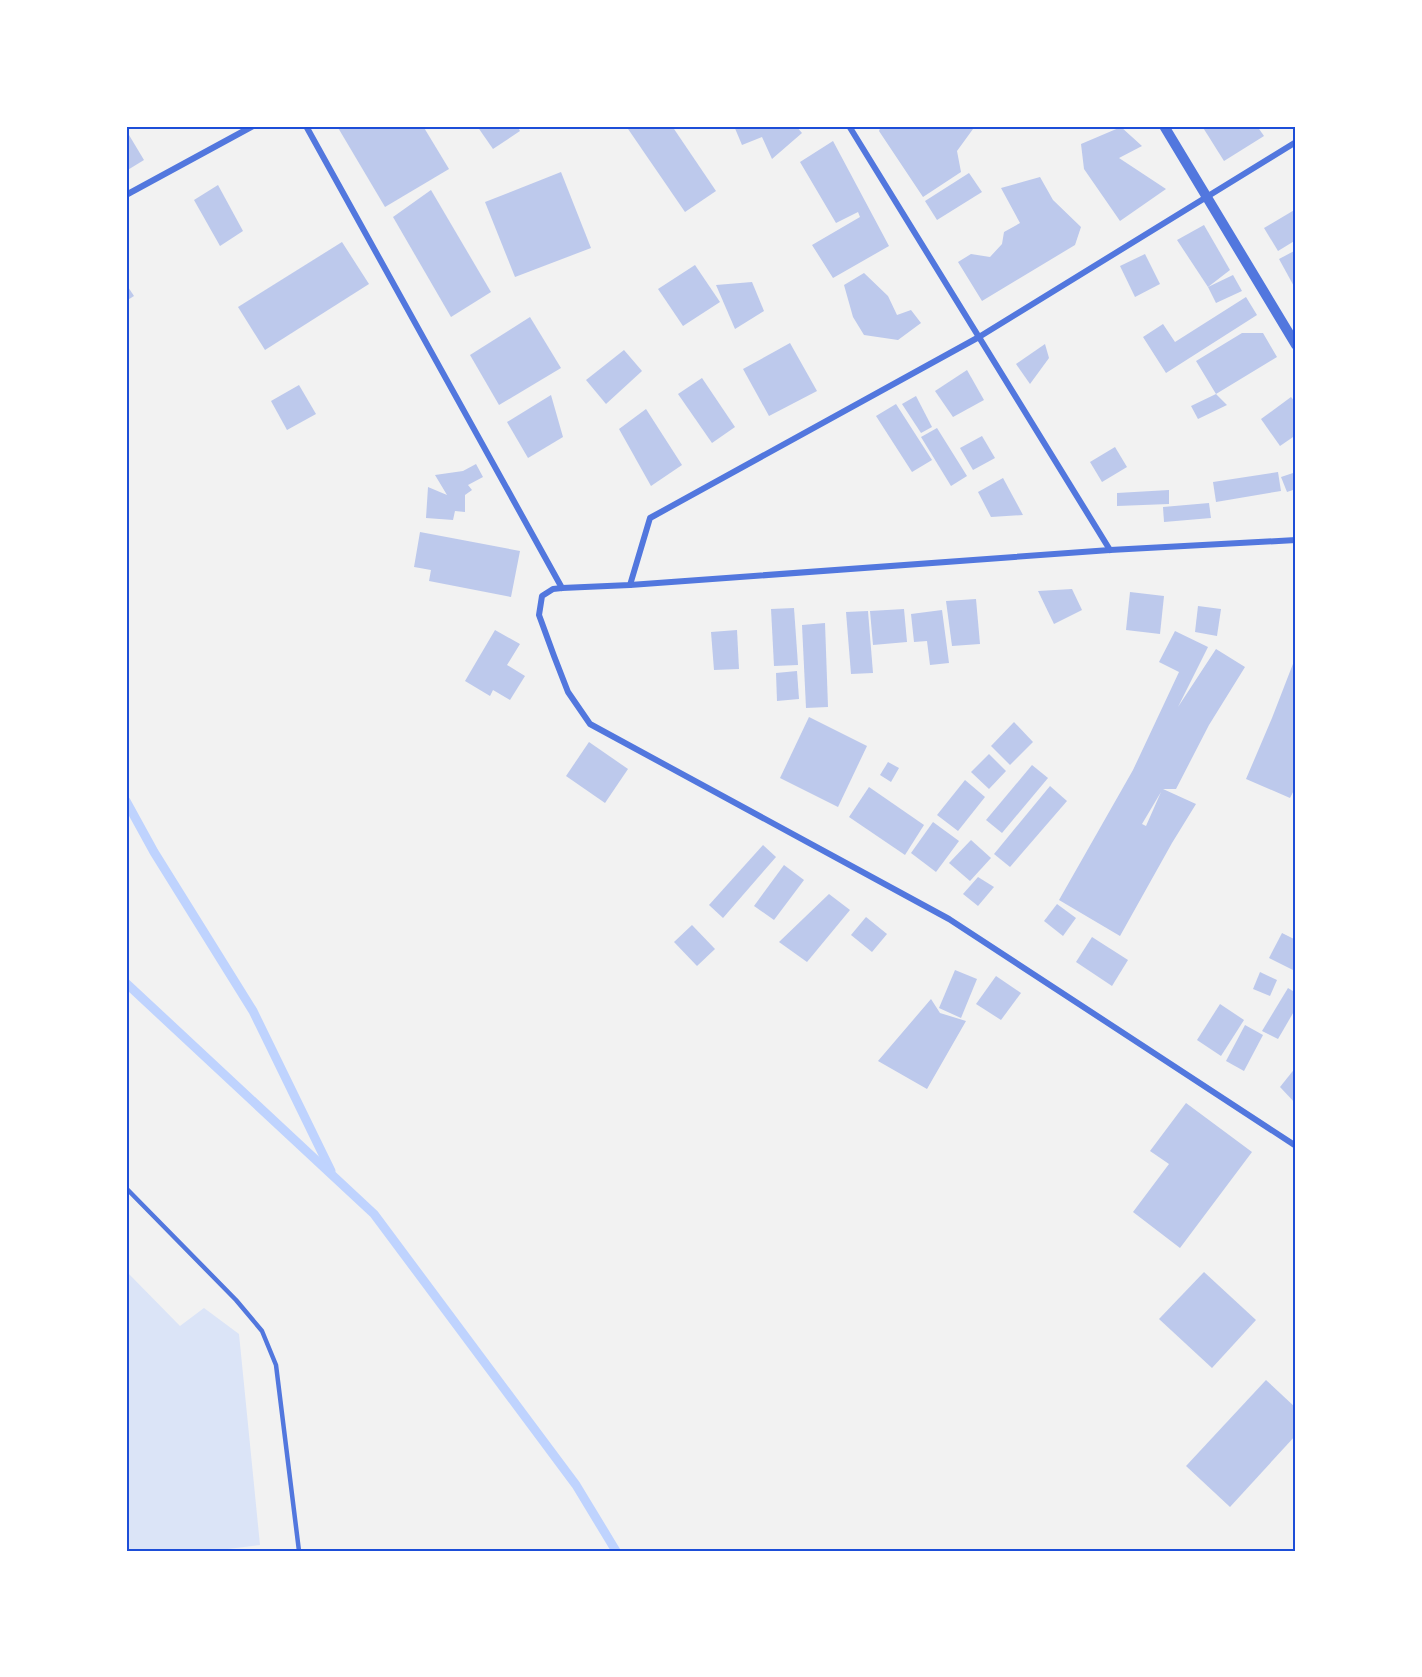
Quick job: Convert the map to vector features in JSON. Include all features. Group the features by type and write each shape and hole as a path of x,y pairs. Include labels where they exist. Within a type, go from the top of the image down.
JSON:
{"street":[{"path":"126,195 253,126"},
{"path":"306,126 562,588"},
{"path":"849,126 1110,550"},
{"path":"1164,126 1296,345"},
{"path":"630,585 650,518 979,337 1296,142"},
{"path":"1296,540 1110,550 562,588 554,589 542,596 539,615 568,692 590,724 949,919 1296,1146"}],"lane":[{"path":"126,1188 236,1300 262,1331 276,1365 298,1551"}],"shaded area":[{"path":"126,1271 180,1326 204,1308 239,1334 260,1545 212,1551 126,1551"}],"building":[{"path":"337,126 423,126 449,169 385,207"},
{"path":"477,126 517,126 520,131 493,149"},
{"path":"626,126 672,126 716,191 685,212"},
{"path":"734,126 796,126 802,133 772,159 762,137 742,145"},
{"path":"881,126 973,126 957,151 961,172 923,197 879,131"},
{"path":"1202,126 1257,126 1264,136 1224,161"},
{"path":"1121,127 1142,146 1119,158 1166,189 1120,221 1084,169 1081,144"},
{"path":"126,130 144,160 126,171"},
{"path":"833,141 889,246 833,278 812,245 860,217 858,212 836,223 800,162"},
{"path":"561,172 591,248 515,277 485,202"},
{"path":"969,173 982,192 937,220 925,201"},
{"path":"1040,177 1053,200 1081,227 1075,245 982,301 958,262 971,254 990,257 1002,244 1004,232 1020,223 1001,188"},
{"path":"218,185 243,231 220,246 194,200"},
{"path":"431,190 491,292 451,317 393,217"},
{"path":"1296,209 1296,240 1278,251 1264,228"},
{"path":"1204,225 1230,270 1208,287 1177,240"},
{"path":"342,242 369,284 265,350 238,307"},
{"path":"1296,250 1296,290 1279,259"},
{"path":"1145,254 1160,284 1135,297 1120,266"},
{"path":"695,265 720,302 683,326 658,289"},
{"path":"864,273 888,296 897,315 911,310 921,323 898,340 864,335 853,317 844,285"},
{"path":"1233,275 1242,291 1216,303 1208,287"},
{"path":"752,282 764,311 735,329 716,285"},
{"path":"126,284 134,296 126,301"},
{"path":"1246,297 1257,315 1166,373 1143,337 1163,324 1175,342"},
{"path":"530,317 561,368 499,405 470,355"},
{"path":"1242,333 1263,333 1277,357 1216,394 1196,361"},
{"path":"790,343 817,391 769,416 743,369"},
{"path":"1045,344 1049,358 1030,384 1016,364"},
{"path":"624,350 642,371 606,404 586,380"},
{"path":"967,370 984,400 953,417 935,391"},
{"path":"702,378 735,427 712,443 678,394"},
{"path":"299,385 316,414 287,430 271,401"},
{"path":"1216,394 1227,405 1198,419 1191,406"},
{"path":"551,395 563,437 528,458 507,422"},
{"path":"916,396 932,427 921,433 902,404"},
{"path":"1291,397 1296,403 1296,435 1280,446 1261,419"},
{"path":"896,404 932,460 912,472 876,416"},
{"path":"646,409 682,465 651,486 619,429"},
{"path":"937,428 967,476 951,486 921,437"},
{"path":"982,436 995,458 973,470 960,448"},
{"path":"1115,447 1127,467 1102,482 1090,462"},
{"path":"476,464 483,477 468,485 472,490 465,495 465,512 455,511 453,520 426,518 428,487 447,495 435,475 463,471"},
{"path":"1278,472 1281,491 1216,502 1213,482"},
{"path":"1296,472 1296,489 1287,492 1281,477"},
{"path":"1003,478 1023,515 991,517 978,492"},
{"path":"1169,490 1169,504 1117,506 1117,493"},
{"path":"1209,503 1211,518 1164,522 1163,507"},
{"path":"420,532 520,551 511,597 429,581 431,570 414,567"},
{"path":"1072,589 1082,610 1054,624 1038,591"},
{"path":"1130,592 1164,596 1160,634 1126,630"},
{"path":"976,599 980,644 952,646 946,601"},
{"path":"1198,606 1221,609 1217,636 1195,632"},
{"path":"794,608 798,665 774,666 771,609"},
{"path":"904,609 907,642 873,645 870,611"},
{"path":"942,610 949,663 930,665 927,641 914,642 911,614"},
{"path":"868,611 873,673 851,674 846,612"},
{"path":"825,623 828,707 806,708 802,625"},
{"path":"495,630 520,644 507,665 525,676 510,700 493,690 490,696 465,681"},
{"path":"737,630 739,669 714,670 711,632"},
{"path":"1175,631 1208,647 1178,707 1216,649 1245,667 1209,725 1176,789 1163,789 1196,804 1120,936 1059,900 1133,770 1179,672 1159,662","holes":["1161,792 1146,826 1142,824"]},
{"path":"1296,656 1296,786 1290,798 1246,779"},
{"path":"797,671 799,699 777,701 776,673"},
{"path":"809,717 867,746 838,807 780,778"},
{"path":"1014,722 1033,742 1010,765 991,746"},
{"path":"589,742 628,769 605,803 566,776"},
{"path":"989,754 1006,771 989,789 971,772"},
{"path":"888,762 899,768 891,782 880,775"},
{"path":"1032,765 1048,778 1002,833 986,820"},
{"path":"965,780 985,797 958,831 937,815"},
{"path":"1050,786 1067,801 1010,867 994,854"},
{"path":"869,787 924,825 905,855 849,817"},
{"path":"933,822 959,841 936,872 911,853"},
{"path":"971,840 991,858 970,881 949,863"},
{"path":"763,845 776,857 723,918 709,905"},
{"path":"784,865 804,880 774,920 754,906"},
{"path":"978,877 994,887 978,906 963,894"},
{"path":"829,894 850,910 807,962 779,942"},
{"path":"1057,904 1076,918 1063,936 1044,921"},
{"path":"866,917 887,934 872,952 851,935"},
{"path":"692,925 715,949 697,966 674,942"},
{"path":"1282,933 1296,940 1295,971 1269,958"},
{"path":"1092,937 1128,960 1112,986 1076,962"},
{"path":"955,970 977,979 961,1018 939,1008"},
{"path":"1260,972 1277,980 1270,996 1253,989"},
{"path":"996,976 1021,993 1001,1020 976,1004"},
{"path":"1288,988 1296,993 1296,1008 1278,1039 1262,1031"},
{"path":"931,999 940,1013 966,1021 927,1089 878,1061"},
{"path":"1220,1004 1244,1020 1221,1056 1197,1040"},
{"path":"1245,1025 1263,1035 1244,1071 1226,1061"},
{"path":"1296,1067 1296,1104 1280,1087"},
{"path":"1186,1103 1252,1152 1180,1248 1133,1212 1169,1164 1150,1151"},
{"path":"1204,1272 1256,1320 1212,1368 1159,1319"},
{"path":"1266,1380 1296,1408 1296,1435 1230,1507 1186,1466"}],"waterway":[{"path":"126,801 154,852 253,1011 331,1171"},
{"path":"126,983 374,1214 576,1485 616,1551"}]}
